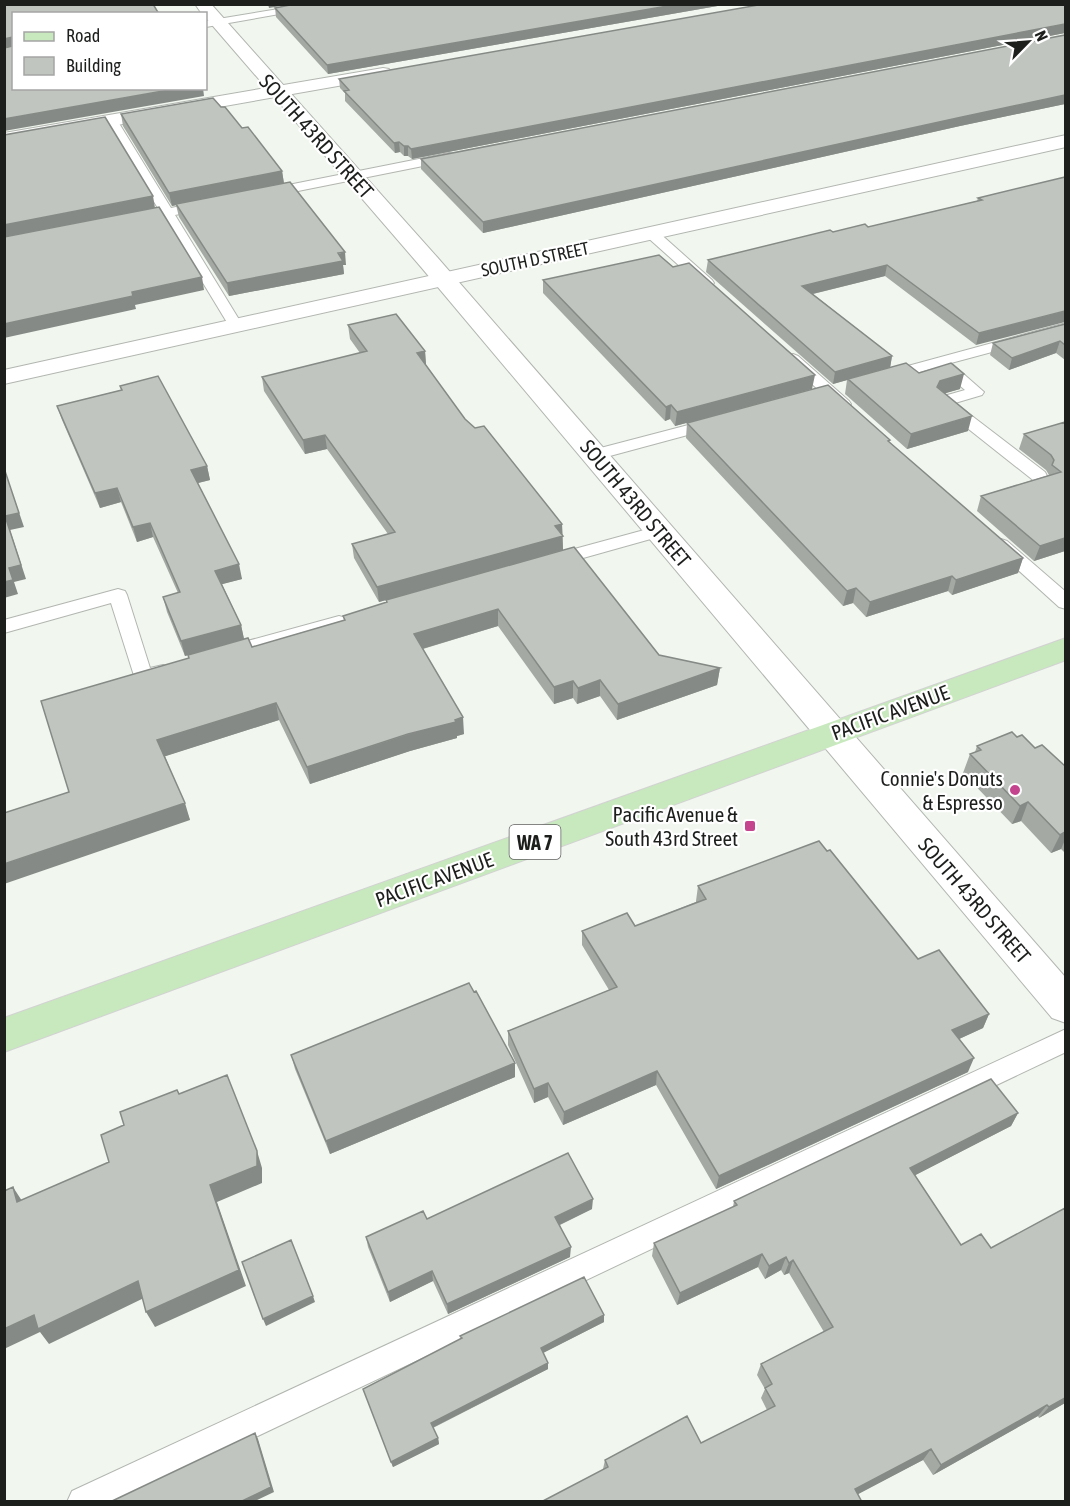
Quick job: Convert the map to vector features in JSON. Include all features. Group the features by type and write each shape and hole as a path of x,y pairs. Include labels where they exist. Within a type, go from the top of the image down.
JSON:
{"main road":[{"name":"PACIFIC AVENUE","path":"4,1035 1065,648"}],"street":[{"name":"SOUTH 43RD STREET","path":"211,23 277,92 444,279 1065,1006"},
{"path":"4,139 395,71"},
{"name":"SOUTH D STREET","path":"4,377 1065,141"}],"lane":[{"path":"211,23 331,4"},
{"path":"111,120 236,326"},
{"path":"256,195 458,155"},
{"path":"127,220 223,201"},
{"path":"651,233 722,296"},
{"path":"874,380 1065,327"},
{"path":"785,352 856,416"},
{"path":"940,361 976,392 943,401 1038,476"},
{"path":"807,398 851,386"},
{"path":"595,455 729,419"},
{"path":"533,567 659,531"},
{"path":"990,536 1065,603"},
{"path":"4,627 118,595 143,677 178,668"},
{"path":"212,658 361,615"},
{"path":"83,1502 1065,1040"}],"building":[{"path":"4,4 153,4 158,12 12,12 12,37 4,39"},
{"path":"295,4 679,4 327,65 275,8"},
{"path":"764,4 1065,4 1065,24 411,149 399,142 394,143 344,91 349,90 339,79"},
{"path":"1065,35 1065,95 483,222 421,159"},
{"path":"12,46 12,90 169,90 4,119 4,48"},
{"path":"213,98 221,107 225,107 242,128 248,127 282,171 169,193 121,114"},
{"path":"105,117 153,196 4,225 4,135"},
{"path":"1065,177 1065,311 979,333 887,265 802,286 892,356 835,372 708,260 830,230 833,232 865,224 868,227 982,200 978,198"},
{"path":"290,182 345,252 338,253 343,261 227,283 176,204"},
{"path":"159,207 202,277 132,292 133,296 4,324 4,237"},
{"path":"659,255 673,267 689,263 815,375 677,412 671,405 666,407 543,280"},
{"path":"396,314 425,351 417,353 465,419 475,428 484,426 562,524 555,526 563,536 377,587 352,544 395,532 325,435 303,440 262,377 367,351 348,325"},
{"path":"1065,324 1065,345 1060,341 1012,358 993,343"},
{"path":"906,363 919,373 951,363 964,374 940,381 937,387 972,416 911,434 848,379"},
{"path":"158,376 207,466 191,470 239,564 215,571 241,625 181,641 163,597 180,592 150,523 133,527 117,488 95,493 57,406 122,390 120,386"},
{"path":"828,385 890,440 888,441 1023,558 956,580 952,576 870,602 856,588 847,591 687,423"},
{"path":"1065,422 1065,538 1040,546 981,496 1061,472 1052,465 1054,460 1051,455 1024,434"},
{"path":"4,468 19,513 5,516 21,565 9,568 13,580 4,582"},
{"path":"574,547 659,655 720,668 618,704 600,680 578,688 573,681 554,687 498,609 414,634 463,717 455,720 456,722 408,734 307,767 276,703 157,740 185,803 4,864 4,813 69,792 41,701 189,658 188,655 248,638 252,647 345,620 343,616 387,602 386,600"},
{"path":"1012,732 1017,737 1022,735 1035,748 1042,745 1065,766 1065,832 1060,835 1028,802 1020,806 970,754 981,750 977,746"},
{"path":"819,841 827,851 830,850 918,959 939,950 989,1014 952,1030 974,1058 719,1176 657,1071 564,1112 548,1083 534,1089 508,1031 617,987 582,931 627,913 635,926 706,899 698,886"},
{"path":"469,983 474,992 476,991 515,1063 326,1141 291,1055"},
{"path":"227,1075 257,1151 257,1166 210,1185 239,1270 146,1312 138,1281 38,1329 34,1315 4,1329 4,1191 13,1187 17,1202 109,1162 101,1135 124,1125 120,1112 177,1090 179,1094"},
{"path":"991,1079 1018,1113 910,1168 961,1245 981,1234 991,1248 1065,1208 1065,1398 1049,1407 1047,1405 941,1465 931,1449 855,1489 862,1502 541,1502 608,1467 605,1460 687,1416 701,1443 775,1406 765,1388 772,1384 761,1364 833,1327 793,1260 789,1263 786,1257 769,1266 762,1254 680,1293 654,1243 737,1205 734,1201"},
{"path":"568,1153 593,1199 555,1217 571,1247 447,1304 432,1271 388,1292 366,1237 423,1211 427,1219"},
{"path":"291,1240 313,1296 263,1319 242,1262"},
{"path":"584,1277 604,1315 541,1348 548,1363 431,1423 438,1438 391,1462 363,1389 462,1338 460,1336"},
{"path":"255,1433 271,1487 240,1502 110,1502"}],"place":[{"name":"Connie's Donuts & Espresso","path":"1015,790"},
{"name":"Pacific Avenue & South 43rd Street","path":"750,826"}]}
